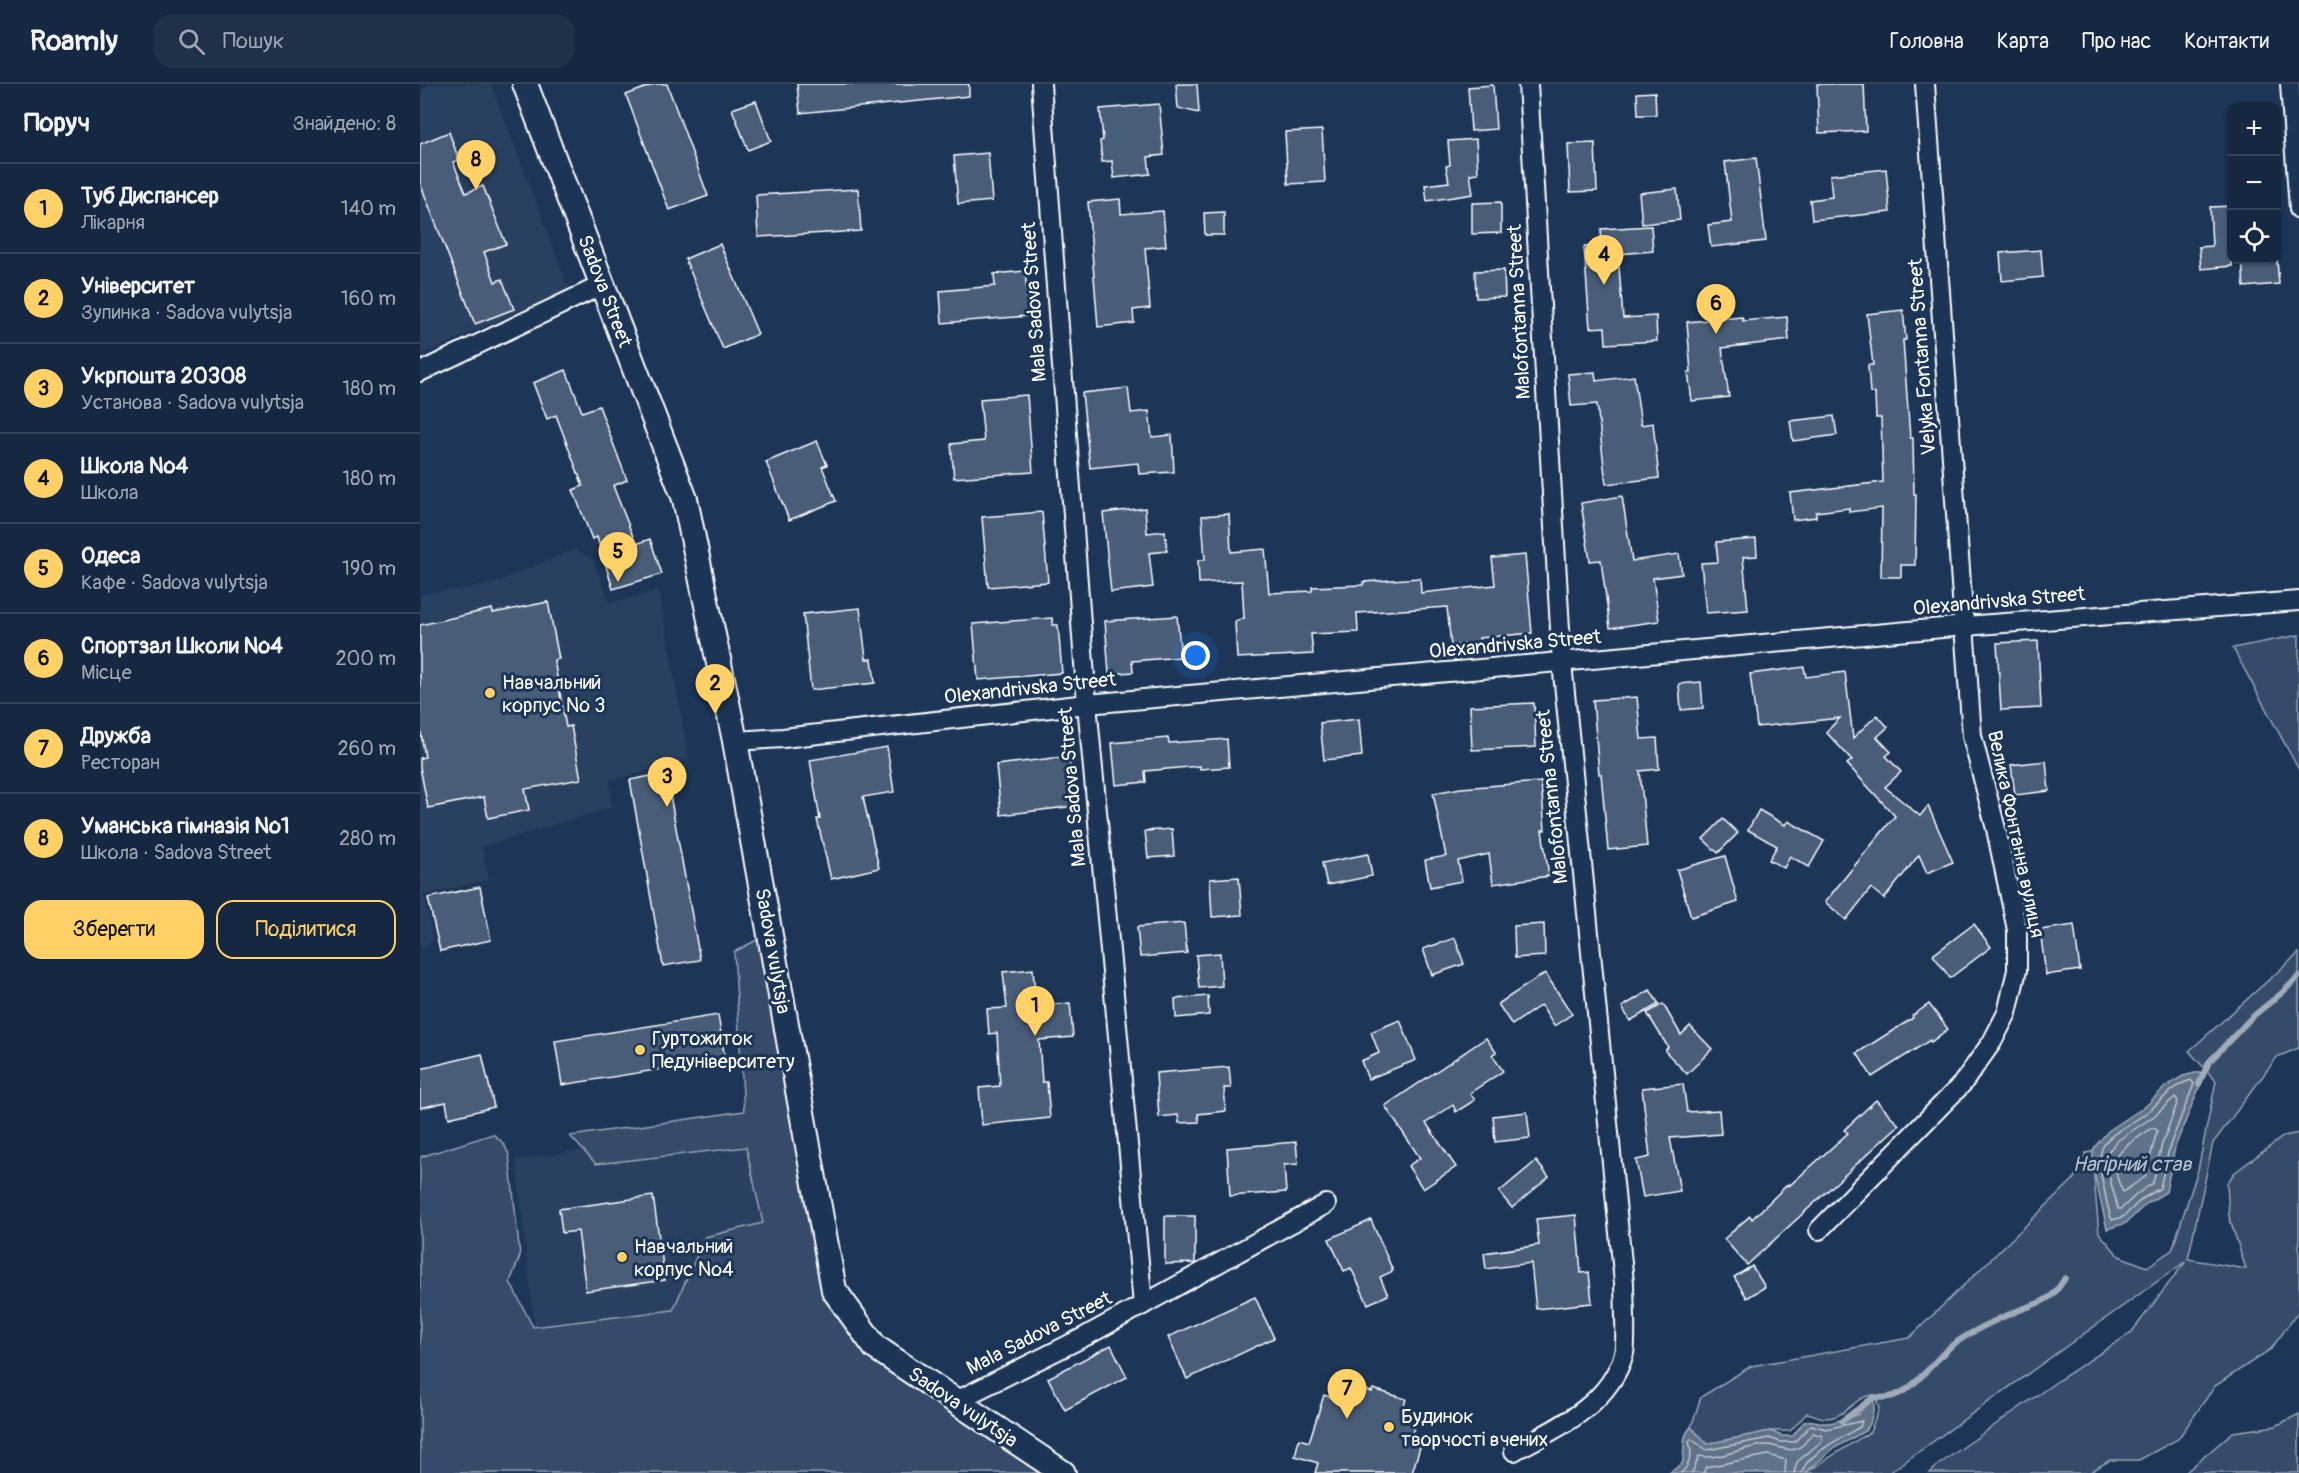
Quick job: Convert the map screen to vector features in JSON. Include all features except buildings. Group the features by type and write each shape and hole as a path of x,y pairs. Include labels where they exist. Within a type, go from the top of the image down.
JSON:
{"street":[{"name":"Sadova Street","path":"525,84 685,499 735,741"},
{"name":"Mala Sadova Street","path":"1041,84 1087,704 1143,1305"},
{"name":"Malofontanna Street","path":"1514,1452 1573,1419 1588,1406 1609,1386 1624,1351 1624,1283 1562,663 1528,84"},
{"name":"Velyka Fontanna Street","path":"1925,84 1965,626"},
{"path":"2290,84 2299,208"},
{"path":"420,372 602,285"},
{"name":"Olexandrivska Street","path":"735,741 783,738 1087,704 1965,626 2299,601"},
{"name":"Велика Фонтанна вулиця","path":"1819,1230 1962,1084 1992,1042 2007,1013 2013,991 2017,970 2017,930 1996,829 1972,736 1965,626"},
{"name":"Sadova vulytsja","path":"735,741 834,1290 875,1347 1063,1473"},
{"name":"Mala Sadova Street","path":"956,1401 1143,1305 1326,1204"}],"shaded area":[{"path":"430,84 491,84 569,289 420,355 420,92"},
{"path":"575,549 593,560 610,603 659,591 689,759 610,781 612,807 482,847 489,879 424,895 433,940 420,950 420,594 490,585"},
{"path":"2299,635 2299,770 2233,648"},
{"path":"770,933 834,1290 875,1347 1063,1473 420,1473 420,1157 493,1134 504,1144 509,1155 520,1256 510,1282 533,1327 673,1310 705,1237 763,1223 746,1147 596,1164 570,1136 744,1111 734,952"},
{"path":"2299,953 2299,1048 2277,1057 2213,1143 2188,1259 2246,1269 2229,1216 2227,1183 2234,1173 2284,1136 2299,1133 2299,1311 2271,1349 2215,1386 2178,1439 2139,1460 2110,1460 2089,1473 1930,1473 1938,1465 2059,1380 2131,1333 2186,1261 1889,1473 1805,1473 1870,1432 1879,1409 1875,1395 1862,1398 1833,1417 1824,1418 1807,1413 1790,1431 1770,1431 1707,1444 1691,1427 1701,1397 1751,1366 1909,1338 2073,1180 2086,1153 2095,1151 2094,1177 2099,1233 2119,1256 2147,1267 2172,1250 2198,1170 2216,1081 2189,1051"},
{"path":"767,1123 783,1321 536,1339 516,1160"},
{"path":"2299,1414 2299,1473 2185,1473 2233,1432 2276,1426"}],"water":[{"name":"Нагірний став","path":"2200,1073 2203,1078 2175,1147 2166,1192 2146,1204 2126,1223 2107,1229 2092,1164 2094,1148 2108,1131 2147,1105 2165,1087 2183,1076"},
{"path":"1874,1397 1870,1424 1865,1431 1833,1449 1805,1473 1669,1473 1682,1464 1684,1440 1691,1427 1707,1444 1770,1431 1782,1436 1793,1436 1806,1421 1828,1423 1859,1414 1866,1401"}],"waterway":[{"path":"2199,1084 2209,1062 2252,1017 2299,976"},
{"path":"1842,1421 1874,1397 1887,1397 1909,1388 1955,1343 1993,1322 2047,1299 2065,1278"}],"place":[{"name":"Уманська гімназія №1","path":"476,190"},
{"name":"Школа №4","path":"1604,285"},
{"name":"Спортзал Школи №4","path":"1716,334"},
{"name":"Одеса","path":"618,582"},
{"name":"Навчальний корпус № 3","path":"490,693"},
{"name":"Університет","path":"715,714"},
{"name":"Укрпошта 20308","path":"667,807"},
{"name":"Туб Диспансер","path":"1035,1036"},
{"name":"Гуртожиток Педуніверситету","path":"640,1050"},
{"name":"Навчальний корпус №4","path":"622,1257"},
{"name":"Дружба","path":"1347,1419"},
{"name":"Будинок творчості вчених","path":"1389,1427"}]}
